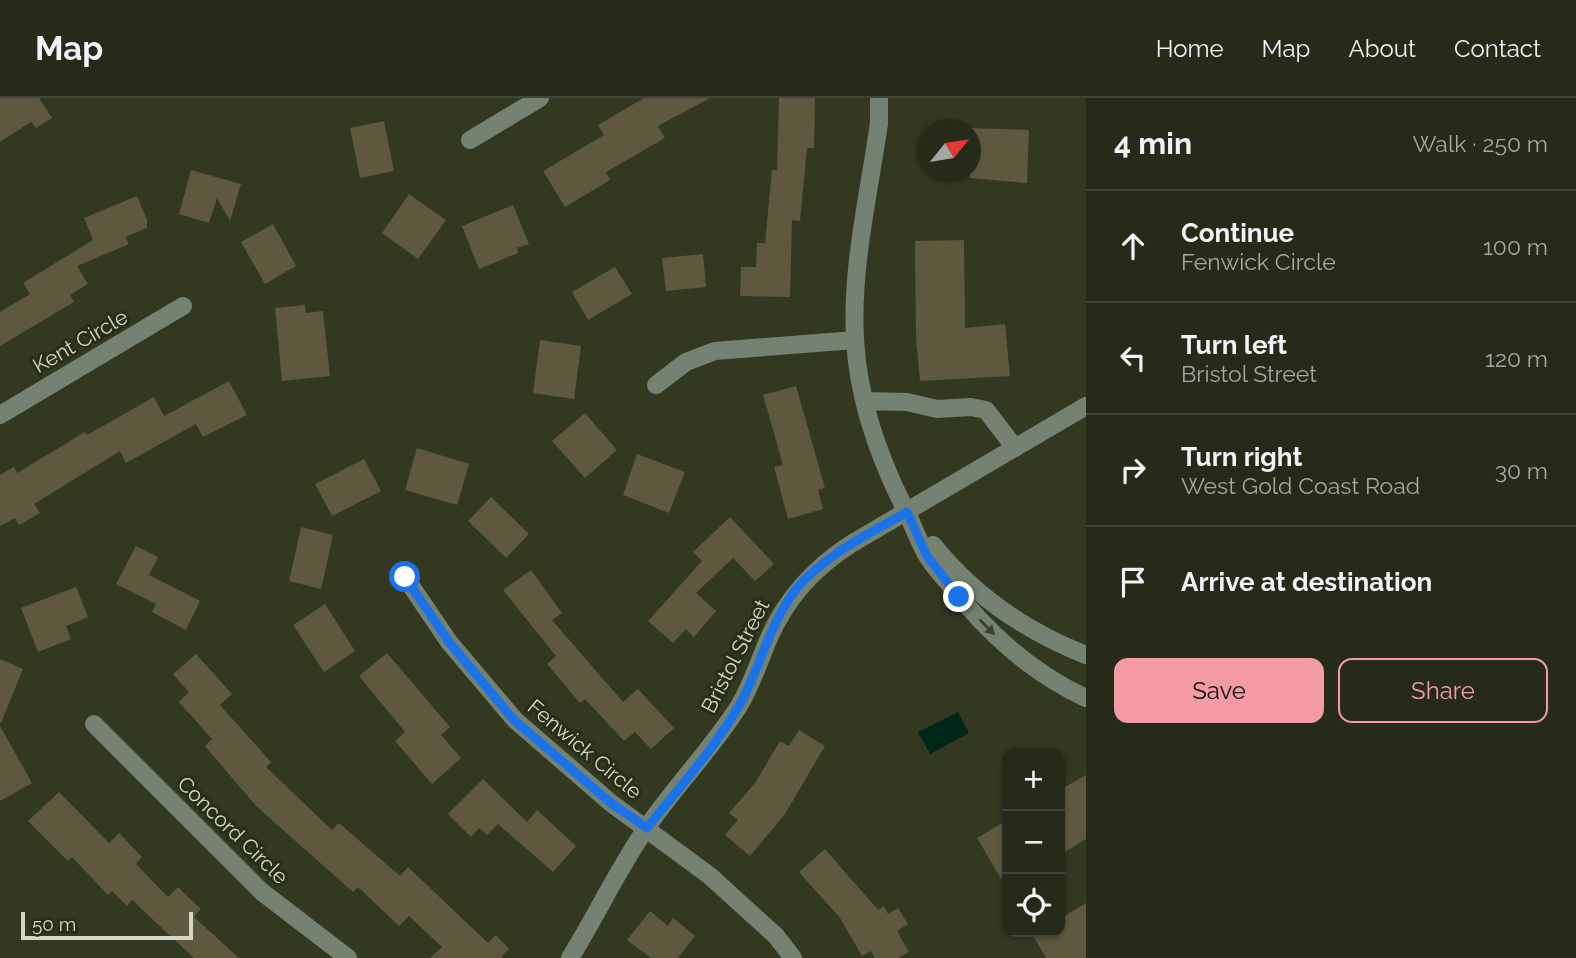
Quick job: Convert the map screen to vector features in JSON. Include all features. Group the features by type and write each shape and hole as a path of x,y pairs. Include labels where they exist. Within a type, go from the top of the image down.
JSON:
{"street":[{"path":"470,139 540,98"},
{"path":"879,98 879,123 855,285 855,340 865,401 877,448 927,556 984,625 1018,658 1086,698"},
{"name":"Kent Circle","path":"0,415 183,306"},
{"path":"656,385 686,362 715,351 855,340"},
{"path":"865,401 907,402 937,409 971,407 986,410 1015,448"},
{"name":"Bristol Street","path":"570,958 616,876 647,828 718,739 741,703 769,637 797,589 831,557 1086,406"},
{"path":"907,512 947,561 984,598 1033,631 1086,655"},
{"name":"Fenwick Circle","path":"405,577 449,642 514,720 611,803 710,876 776,936 793,958"},
{"name":"Concord Circle","path":"94,724 262,892 348,958"}],"shaded area":[{"path":"958,712 969,733 930,754 918,732"}],"building":[{"path":"0,98 39,98 52,118 36,128 31,122 0,142"},
{"path":"644,98 710,98 658,126 665,138 606,172 610,180 565,207 543,171 604,135 598,125"},
{"path":"779,98 815,98 814,148 807,148 800,221 792,220 790,297 740,296 741,267 756,267 757,243 765,243 772,170 777,170"},
{"path":"384,121 394,171 360,178 350,128"},
{"path":"981,128 1029,130 1027,183 981,179"},
{"path":"191,170 241,184 230,221 217,198 209,223 179,214"},
{"path":"409,194 446,220 418,259 382,233"},
{"path":"137,196 147,220 147,228 125,237 129,244 77,266 88,284 70,295 74,302 0,346 0,312 30,294 23,283 93,240 84,218"},
{"path":"513,205 529,244 517,248 518,253 479,269 462,226"},
{"path":"273,224 296,266 265,284 241,242"},
{"path":"964,240 965,328 1005,324 1010,376 920,381 916,339 915,241"},
{"path":"703,254 706,287 666,291 662,258"},
{"path":"615,267 632,294 588,320 572,292"},
{"path":"305,305 306,313 323,311 330,376 282,381 275,308"},
{"path":"540,340 581,346 574,399 533,393"},
{"path":"229,381 247,415 203,437 196,424 126,463 120,451 34,504 40,513 19,525 15,518 0,526 0,475 14,467 17,473 85,432 87,435 154,397 164,416"},
{"path":"796,386 825,488 818,490 823,509 788,519 774,467 783,465 763,395"},
{"path":"585,413 617,450 585,478 552,441"},
{"path":"417,448 469,464 457,505 405,490"},
{"path":"637,454 685,472 669,513 623,495"},
{"path":"364,459 381,491 332,516 315,484"},
{"path":"491,497 529,534 506,558 468,521"},
{"path":"730,517 774,564 755,581 733,558 696,593 716,611 694,637 686,629 673,643 648,621 702,561 693,552"},
{"path":"301,527 333,535 321,589 289,581"},
{"path":"136,546 158,557 149,575 200,601 186,630 152,612 156,604 116,584"},
{"path":"531,570 562,613 552,620 623,702 638,689 674,728 651,749 635,732 624,741 585,699 580,703 547,664 556,656 503,590"},
{"path":"76,587 88,617 66,626 71,639 38,652 21,608"},
{"path":"325,604 355,651 324,672 293,625"},
{"path":"387,653 450,727 441,735 461,758 432,784 395,741 405,732 359,676"},
{"path":"196,654 232,694 220,705 271,762 266,767 332,830 339,823 400,876 408,867 488,943 496,935 509,949 501,957 503,958 430,958 442,947 409,916 399,926 358,887 353,892 256,806 205,746 212,739 179,702 189,692 173,674"},
{"path":"0,659 23,669 1,723 0,723"},
{"path":"0,726 32,783 0,801"},
{"path":"799,730 825,746 785,814 750,856 725,835 738,820 729,813 755,783 780,741 789,746"},
{"path":"1086,775 1086,839 1065,852 1065,811 1065,787"},
{"path":"483,779 527,822 537,810 576,846 553,872 498,824 487,835 479,828 471,837 448,814"},
{"path":"59,792 109,843 119,833 142,857 136,864 168,897 178,887 201,909 194,917 239,958 194,958 132,900 127,906 112,891 108,895 72,857 68,861 28,821"},
{"path":"1002,823 1002,880 977,838"},
{"path":"825,849 878,910 884,906 888,914 898,908 908,924 897,931 909,952 898,958 875,958 871,951 862,956 840,918 799,872"},
{"path":"1086,903 1086,958 1046,958 1034,937 1065,937 1065,916"},
{"path":"650,911 668,926 673,918 695,936 678,958 651,958 627,940"}],"route":[{"path":"405,577 449,642 514,720 611,803 647,828 718,739 741,703 769,637 797,589 831,557 907,512 927,556 959,597"}]}
